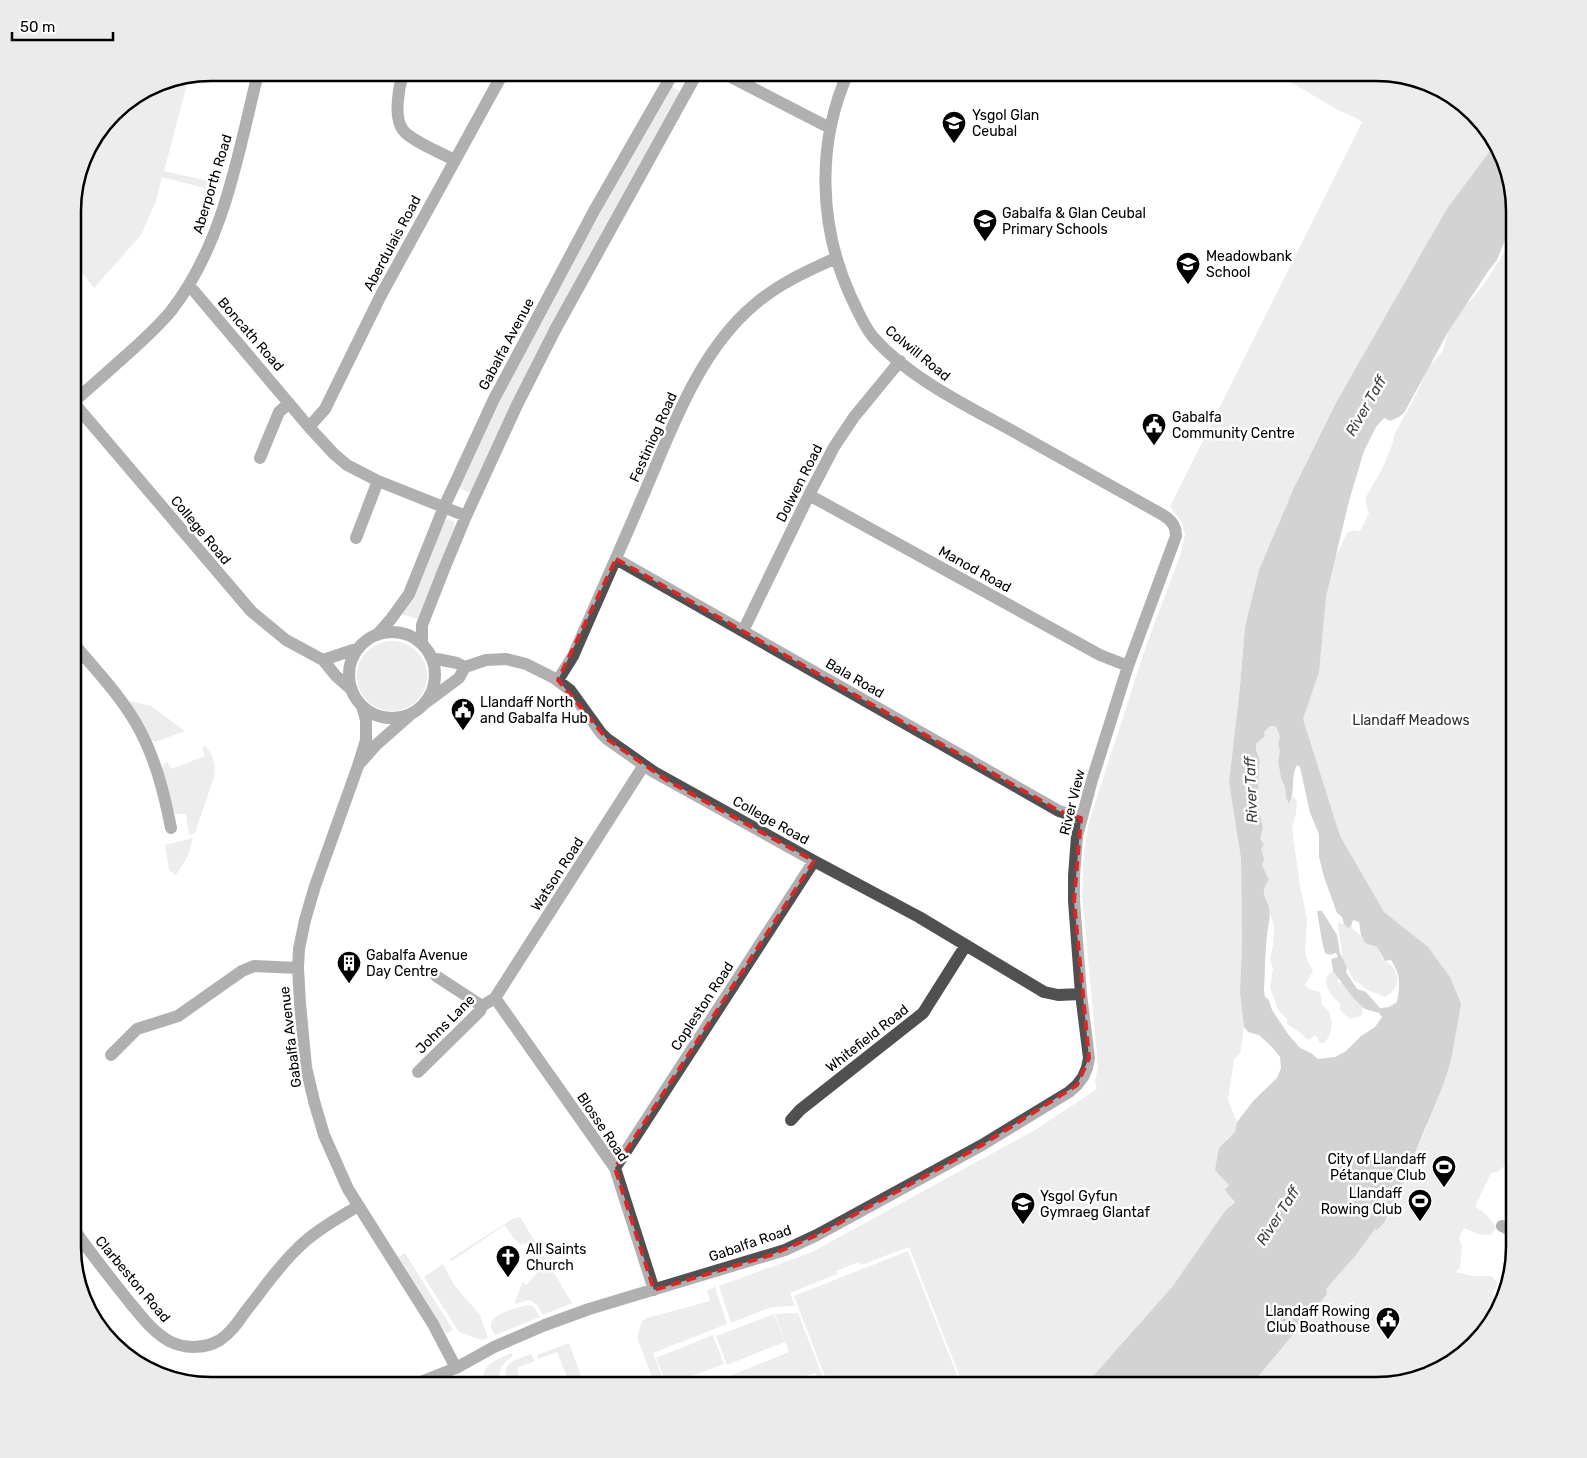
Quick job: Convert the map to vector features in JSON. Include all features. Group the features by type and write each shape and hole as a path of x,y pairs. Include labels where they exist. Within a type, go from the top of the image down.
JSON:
{"street":[{"name":"Aberporth Road","path":"82,394 156,327 188,286 220,220 256,81"},
{"path":"402,81 398,109 399,123 402,130 409,136 454,160"},
{"name":"Aberdulais Road","path":"309,427 324,409 381,295 498,81"},
{"name":"Gabalfa Avenue","path":"377,635 409,594 444,507 494,399 535,320 668,81"},
{"path":"422,644 422,625 466,516 517,405 692,81"},
{"path":"740,81 830,128"},
{"name":"Colwill Road","path":"845,81 830,128 826,172 829,228 836,258 848,289 864,323 873,336 900,362 953,399 1163,515 1173,522 1176,536"},
{"name":"Festiniog Road","path":"558,680 573,656 671,430 711,353 722,338 753,305 776,288 836,258"},
{"name":"Boncath Road","path":"188,286 309,427 347,465 378,480 466,516"},
{"name":"Dolwen Road","path":"743,631 830,453 854,417 900,362"},
{"path":"260,458 279,412 289,403"},
{"name":"College Road","path":"82,413 251,611 286,640 322,660 352,690"},
{"path":"356,538 378,480"},
{"name":"Manod Road","path":"809,495 1092,651 1128,666"},
{"name":"River View","path":"1077,1085 1087,1068 1089,1058 1081,994 1074,876 1077,836 1128,666 1176,536"},
{"name":"Bala Road","path":"616,559 1059,812 1081,818"},
{"path":"424,704 431,694 435,682 435,670 432,658 422,644 412,637 400,632 388,632 377,635 367,640 351,660 349,677 352,690 362,706 371,713 385,718 399,718 413,713 460,678 465,667 457,663 432,658"},
{"path":"322,660 359,648"},
{"path":"82,654 118,696 137,725 153,759 167,808 170,828"},
{"name":"College Road","path":"465,667 486,660 506,659 526,664 558,680 576,697 601,733 644,766 668,781 911,913 1044,992 1058,995 1081,994"},
{"name":"Gabalfa Avenue","path":"362,706 366,720 366,740 315,886 299,948 298,968 306,1067 324,1135 337,1166 358,1206 433,1324 456,1368"},
{"name":"Gabalfa Avenue","path":"358,766 376,745 413,713"},
{"name":"Watson Road","path":"495,998 644,766"},
{"name":"Copleston Road","path":"615,1168 814,862"},
{"name":"Whitefield Road","path":"792,1120 800,1110 923,1013 966,945"},
{"path":"111,1055 137,1029 178,1016 242,971 254,966 298,968"},
{"path":"436,976 482,1006"},
{"name":"Johns Lane","path":"418,1072 480,1011 482,1006 495,998"},
{"name":"Blosse Road","path":"495,998 615,1168 654,1290"},
{"name":"Gabalfa Road","path":"434,1377 456,1368 494,1347 545,1325 589,1309 771,1255 817,1235 982,1145 1069,1092 1077,1085"},
{"name":"Clarbeston Road","path":"82,1240 108,1276 158,1333 178,1345 198,1347 211,1344 227,1335 297,1248 320,1230 358,1206"},
{"path":"1502,1226 1506,1228"}],"highlighted area":[{"path":"616,559 1059,811 1081,818 1074,901 1089,1058 1077,1085 982,1145 817,1235 771,1255 654,1290 615,1168 814,861 668,781 607,739 558,680"}],"green space":[{"path":"1289,81 1376,81 1393,82 1418,88 1448,103 1468,119 1490,150 1446,210 1338,399 1245,627 1229,782 1241,859 1242,942 1240,993 1244,1027 1240,1054 1234,1059 1228,1100 1237,1122 1235,1132 1227,1139 1230,1185 1235,1201 1225,1211 1172,1287 1092,1377 960,1377 909,1247 861,1265 859,1262 836,1271 837,1274 790,1293 795,1306 772,1307 731,1323 719,1286 812,1252 1035,1130 1097,1089 1095,1081 1098,1067 1082,894 1084,853 1089,822 1148,640 1180,556 1185,535 1182,522 1170,507 1362,122"},
{"path":"187,84 164,171 214,182 212,190 162,177 156,201 141,235 94,288 82,273 82,194 91,161 108,132 125,113 161,91"},
{"path":"671,86 681,92 530,366 470,493 459,488 508,384 543,316"},
{"name":"Llandaff Meadows","path":"1505,250 1506,1164 1499,1171 1491,1173 1475,1207 1487,1215 1496,1227 1491,1235 1478,1234 1464,1228 1459,1238 1462,1247 1460,1267 1456,1272 1472,1276 1491,1276 1497,1282 1492,1294 1496,1297 1484,1319 1468,1339 1448,1355 1426,1367 1410,1372 1376,1377 1232,1377 1326,1294 1326,1289 1356,1255 1375,1229 1384,1223 1427,1126 1408,937 1351,877 1300,723 1332,555 1338,552 1347,533 1353,530 1360,531 1369,513 1366,497 1382,469 1395,433 1419,389 1427,368 1443,351 1448,332 1456,316 1478,292"},
{"path":"448,519 454,521 455,526 418,619 401,614 444,522"},
{"path":"392,641 405,644 417,651 424,663 427,676 424,689 417,701 405,708 392,711 379,708 367,701 360,689 357,676 360,663 367,651 379,644"},
{"path":"127,702 151,706 185,731 154,742"},
{"path":"1270,726 1276,726 1280,737 1278,761 1286,798 1289,804 1293,796 1297,802 1292,828 1300,886 1307,919 1305,951 1313,971 1305,985 1309,989 1320,992 1322,1005 1329,1011 1332,1024 1330,1034 1325,1043 1319,1043 1318,1038 1314,1035 1308,1040 1287,1024 1287,1019 1278,1010 1270,987 1273,969 1270,959 1274,926 1264,897 1264,885 1268,880 1262,865 1260,839 1263,828 1258,805 1260,761 1256,744 1265,736 1264,732"},
{"path":"205,746 214,760 214,777 195,833 189,835 186,814 176,814 172,810 162,767 167,761 171,769 205,756 202,747"},
{"path":"193,838 188,856 176,875 169,870 165,845"},
{"path":"1338,922 1348,928 1351,926 1366,943 1377,947 1384,960 1395,970 1397,983 1393,991 1385,997 1368,990 1354,981 1343,960"},
{"path":"1333,971 1338,977 1338,983 1343,983 1354,999 1363,1007 1362,1016 1351,1019 1340,1010 1340,1003 1333,997 1326,983 1326,979"},
{"path":"520,1217 572,1303 543,1315 538,1306 530,1300 514,1304 522,1283 526,1285 537,1273 534,1269 542,1261 524,1243 521,1245 514,1239 505,1225 452,1261 450,1259 514,1218"},
{"path":"908,1251 958,1377 825,1377 794,1296"},
{"path":"405,1253 453,1330 446,1334 398,1257"},
{"path":"443,1264 455,1286 480,1315 488,1338 482,1340 459,1332 424,1277"},
{"path":"715,1287 727,1324 653,1353 662,1377 652,1377 637,1337 642,1321 710,1301 707,1290"},
{"path":"526,1305 533,1306 540,1317 495,1335 491,1325 496,1317"},
{"path":"798,1313 823,1377 818,1377 815,1373 805,1377 733,1377 732,1375 789,1352 775,1314"},
{"path":"774,1314 785,1342 727,1365 716,1336"},
{"path":"713,1335 724,1364 689,1377 664,1377 656,1358"},
{"path":"569,1343 582,1377 567,1377 557,1352 538,1359 537,1355"},
{"path":"511,1353 513,1356 502,1365 500,1377 482,1377 490,1364"},
{"path":"531,1354 535,1361 517,1368 520,1377 505,1377 507,1367 518,1359"}],"water":[{"name":"River Taff","path":"1490,150 1496,161 1505,194 1505,240 1497,260 1448,332 1404,413 1390,421 1384,418 1376,427 1364,451 1349,501 1326,597 1319,672 1303,719 1340,836 1384,912 1428,947 1450,977 1461,1004 1451,1060 1445,1080 1402,1185 1384,1223 1377,1230 1375,1229 1356,1255 1326,1289 1327,1294 1258,1377 1092,1377 1172,1287 1225,1211 1235,1202 1225,1190 1229,1185 1215,1170 1219,1148 1235,1132 1237,1122 1254,1100 1277,1078 1281,1068 1280,1057 1272,1047 1259,1035 1248,1032 1244,1027 1240,993 1242,942 1241,859 1229,782 1245,627 1259,570 1294,488 1338,399 1446,210","holes":["1270,726 1276,726 1280,737 1278,761 1286,798 1289,804 1297,765 1300,767 1310,813 1319,834 1319,857 1337,913 1342,917 1344,924 1348,928 1353,920 1359,922 1361,935 1365,943 1377,947 1385,961 1391,960 1398,976 1397,1002 1389,1007 1380,1008 1366,992 1357,989 1346,972 1347,968 1340,953 1337,935 1322,911 1317,911 1325,953 1330,955 1336,953 1338,957 1331,959 1333,971 1354,999 1365,1009 1379,1013 1382,1017 1375,1027 1361,1036 1346,1051 1335,1057 1318,1059 1300,1048 1288,1034 1272,1010 1269,1000 1265,997 1265,956 1270,915 1264,887 1269,880 1262,865 1264,859 1261,849 1264,845 1260,839 1263,828 1258,805 1260,761 1256,744 1265,736 1264,732"]}],"place":[{"name":"Ysgol Glan Ceubal","path":"954,144"},
{"name":"Gabalfa & Glan Ceubal Primary Schools","path":"985,242"},
{"name":"Meadowbank School","path":"1188,285"},
{"name":"Gabalfa Community Centre","path":"1154,446"},
{"name":"Llandaff North and Gabalfa Hub","path":"463,731"},
{"name":"Gabalfa Avenue Day Centre","path":"349,984"},
{"name":"City of Llandaff Pétanque Club","path":"1444,1188"},
{"name":"Llandaff Rowing Club","path":"1420,1222"},
{"name":"Ysgol Gyfun Gymraeg Glantaf","path":"1023,1225"},
{"name":"All Saints Church","path":"508,1278"},
{"name":"Llandaff Rowing Club Boathouse","path":"1388,1340"}]}
